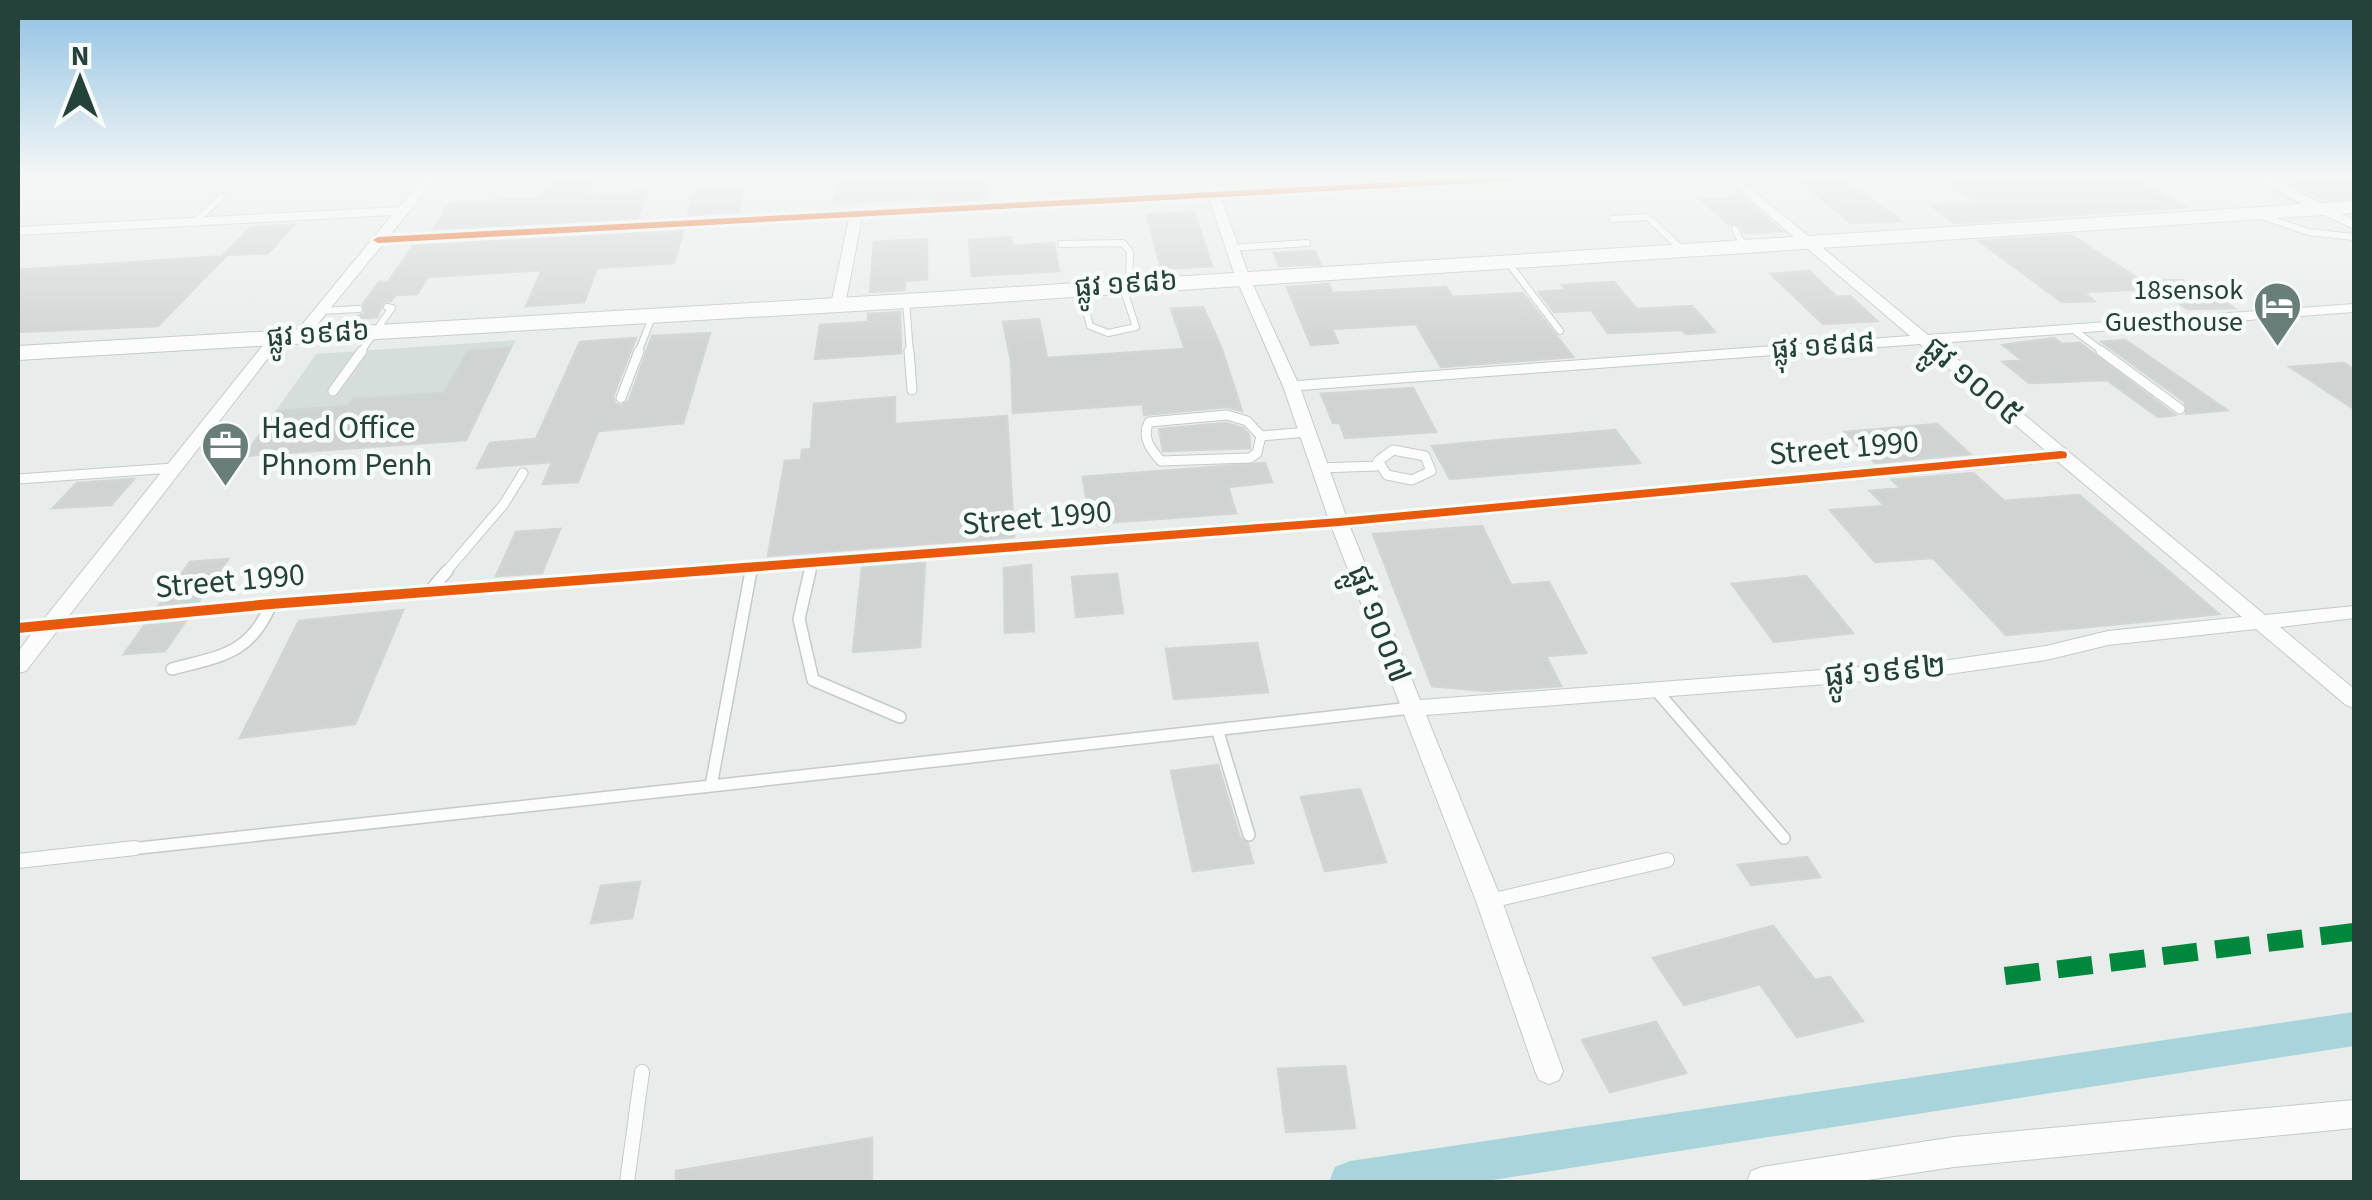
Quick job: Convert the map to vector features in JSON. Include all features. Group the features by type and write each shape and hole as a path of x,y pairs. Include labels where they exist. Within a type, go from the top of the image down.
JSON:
{"main road":[{"name":"ផ្លូវ ១៩៨៦","path":"18,353 906,301 1080,286 1682,249 1739,237 1807,241 1919,234"}],"street":[{"path":"18,666 173,468 289,336 320,311 383,234"},
{"path":"378,240 488,234"},
{"path":"838,305 852,234"},
{"name":"ផ្លូវ ១០០៧","path":"1227,234 1291,386 1338,522 1489,901 1549,1071"},
{"name":"ផ្លូវ ១០០៥","path":"1796,234 2354,700"},
{"name":"ផ្លុវ ១៩៨៨","path":"1291,386 2354,308"},
{"name":"Street 1990","path":"18,628 271,604 1338,522 2061,455"},
{"name":"ផ្លូវ ១៩៩២","path":"1412,708 1942,668 2046,653 2108,638 2354,612"},
{"path":"1762,1182 1954,1152 2354,1114"}],"lane":[{"path":"1666,234 1682,249"},
{"path":"1232,248 1307,243"},
{"path":"1061,244 1123,244 1130,252 1126,284 1136,327 1108,334 1090,326 1080,286"},
{"path":"1506,260 1560,331"},
{"path":"906,301 912,390"},
{"path":"333,391 392,308 387,307"},
{"path":"320,311 359,309"},
{"path":"621,398 653,316"},
{"path":"2071,328 2180,408"},
{"path":"1243,416 1262,436 1257,454 1250,458 1161,461 1149,448 1146,427 1159,420 1243,416"},
{"path":"1262,436 1307,432"},
{"path":"1320,468 1377,466 1387,475 1403,480 1427,475 1432,466 1425,456 1401,450 1385,453 1377,466"},
{"path":"18,479 173,468"},
{"path":"428,592 504,504 523,473"},
{"path":"812,564 799,619 813,680 852,700 900,716"},
{"path":"711,786 751,568"},
{"path":"172,669 253,642 264,628 271,604"},
{"path":"1655,689 1784,838"},
{"path":"18,861 1412,708"},
{"path":"1218,732 1249,835"},
{"path":"1489,901 1667,860"},
{"path":"626,1182 642,1072"}],"shaded area":[{"path":"516,340 466,440 244,456 316,354"}],"building":[{"path":"244,234 286,234 268,253 223,255"},
{"path":"682,234 674,263 597,268 584,302 526,306 542,270 428,277 417,294 395,295 391,301 383,302 377,317 352,319 365,313 363,304 379,282 388,282 413,246"},
{"path":"1152,234 1201,234 1212,266 1161,269"},
{"path":"2071,235 2154,289 2083,292 2094,301 2062,302 1979,241"},
{"path":"1011,237 1012,246 1054,243 1059,271 972,276 969,240"},
{"path":"927,239 927,279 905,281 904,290 870,292 874,242"},
{"path":"1315,251 1320,264 1279,266 1274,253"},
{"path":"226,256 158,326 18,332 18,270"},
{"path":"1809,271 1837,297 1850,296 1877,321 1823,324 1771,274"},
{"path":"2182,280 2193,288 2204,288 2234,308 2187,309 2149,281"},
{"path":"1614,282 1637,309 1692,306 1715,332 1608,333 1591,310 1554,312 1539,292 1566,290 1562,285"},
{"path":"1329,284 1332,293 1446,287 1453,297 1523,293 1573,357 1441,367 1416,324 1332,329 1338,343 1311,345 1287,287"},
{"path":"1203,307 1242,411 1226,407 1144,415 1143,404 1013,413 1011,360 1003,322 1039,319 1047,358 1185,349 1171,309"},
{"path":"900,312 901,353 815,359 820,325 868,322 868,314"},
{"path":"710,333 683,423 598,431 578,482 543,484 552,462 477,468 490,443 536,439 580,342 636,338 613,396 615,404 621,406 629,401 652,336"},
{"path":"2054,338 2062,344 2080,343 2175,415 2158,417 2107,380 2029,383 2003,362 2022,360 2003,345"},
{"path":"2125,340 2227,410 2186,414 2185,402 2102,342"},
{"path":"510,348 466,440 244,456 277,411 348,406 353,399 444,393 468,351"},
{"path":"2344,363 2354,370 2354,409 2290,367"},
{"path":"1413,388 1436,432 1345,438 1340,423 1333,423 1321,394"},
{"path":"895,397 895,424 1007,416 1014,537 768,556 785,461 801,460 802,450 811,449 814,404"},
{"path":"1226,423 1243,428 1249,435 1250,448 1163,451 1159,429"},
{"path":"1937,424 1970,454 1875,463 1845,432"},
{"path":"1615,430 1640,463 1450,479 1432,446"},
{"path":"1265,463 1272,482 1228,487 1236,513 1090,524 1083,477"},
{"path":"1973,473 2004,501 2079,495 2219,614 2006,635 1933,558 1875,562 1830,510 1885,506 1870,491 1900,488 1892,480"},
{"path":"134,479 111,505 53,508 77,483"},
{"path":"1482,526 1511,585 1549,582 1586,653 1546,656 1561,686 1487,691 1432,686 1373,534"},
{"path":"560,529 542,573 496,576 516,532"},
{"path":"228,559 199,601 159,605 190,562"},
{"path":"925,563 920,647 853,652 862,568"},
{"path":"1031,565 1034,631 1005,633 1004,568"},
{"path":"1117,574 1123,613 1076,617 1072,577"},
{"path":"1806,576 1853,633 1774,642 1732,584"},
{"path":"403,610 355,724 240,738 299,621"},
{"path":"185,622 165,651 124,654 144,626"},
{"path":"1257,643 1268,692 1174,699 1166,649"},
{"path":"1218,765 1240,838 1248,844 1253,863 1193,871 1171,771"},
{"path":"1360,789 1386,862 1325,871 1301,797"},
{"path":"1807,857 1820,877 1751,885 1738,865"},
{"path":"640,882 632,918 591,923 601,886"},
{"path":"1773,926 1815,980 1830,977 1863,1021 1797,1037 1760,984 1684,1005 1653,958"},
{"path":"1656,1022 1686,1073 1610,1092 1582,1040"},
{"path":"1345,1066 1355,1128 1286,1132 1278,1069"},
{"path":"872,1138 872,1182 676,1182 676,1171"}],"waterway":[{"path":"1350,1182 2354,1029"}],"marked path":[{"path":"2005,976 2354,932"}],"cycle path":[{"path":"378,240 488,234"},
{"path":"18,628 271,604 1339,522 2061,455"}],"place":[{"name":"18sensok Guesthouse","path":"2278,348"},
{"name":"Haed Office Phnom Penh","path":"226,488"}]}
